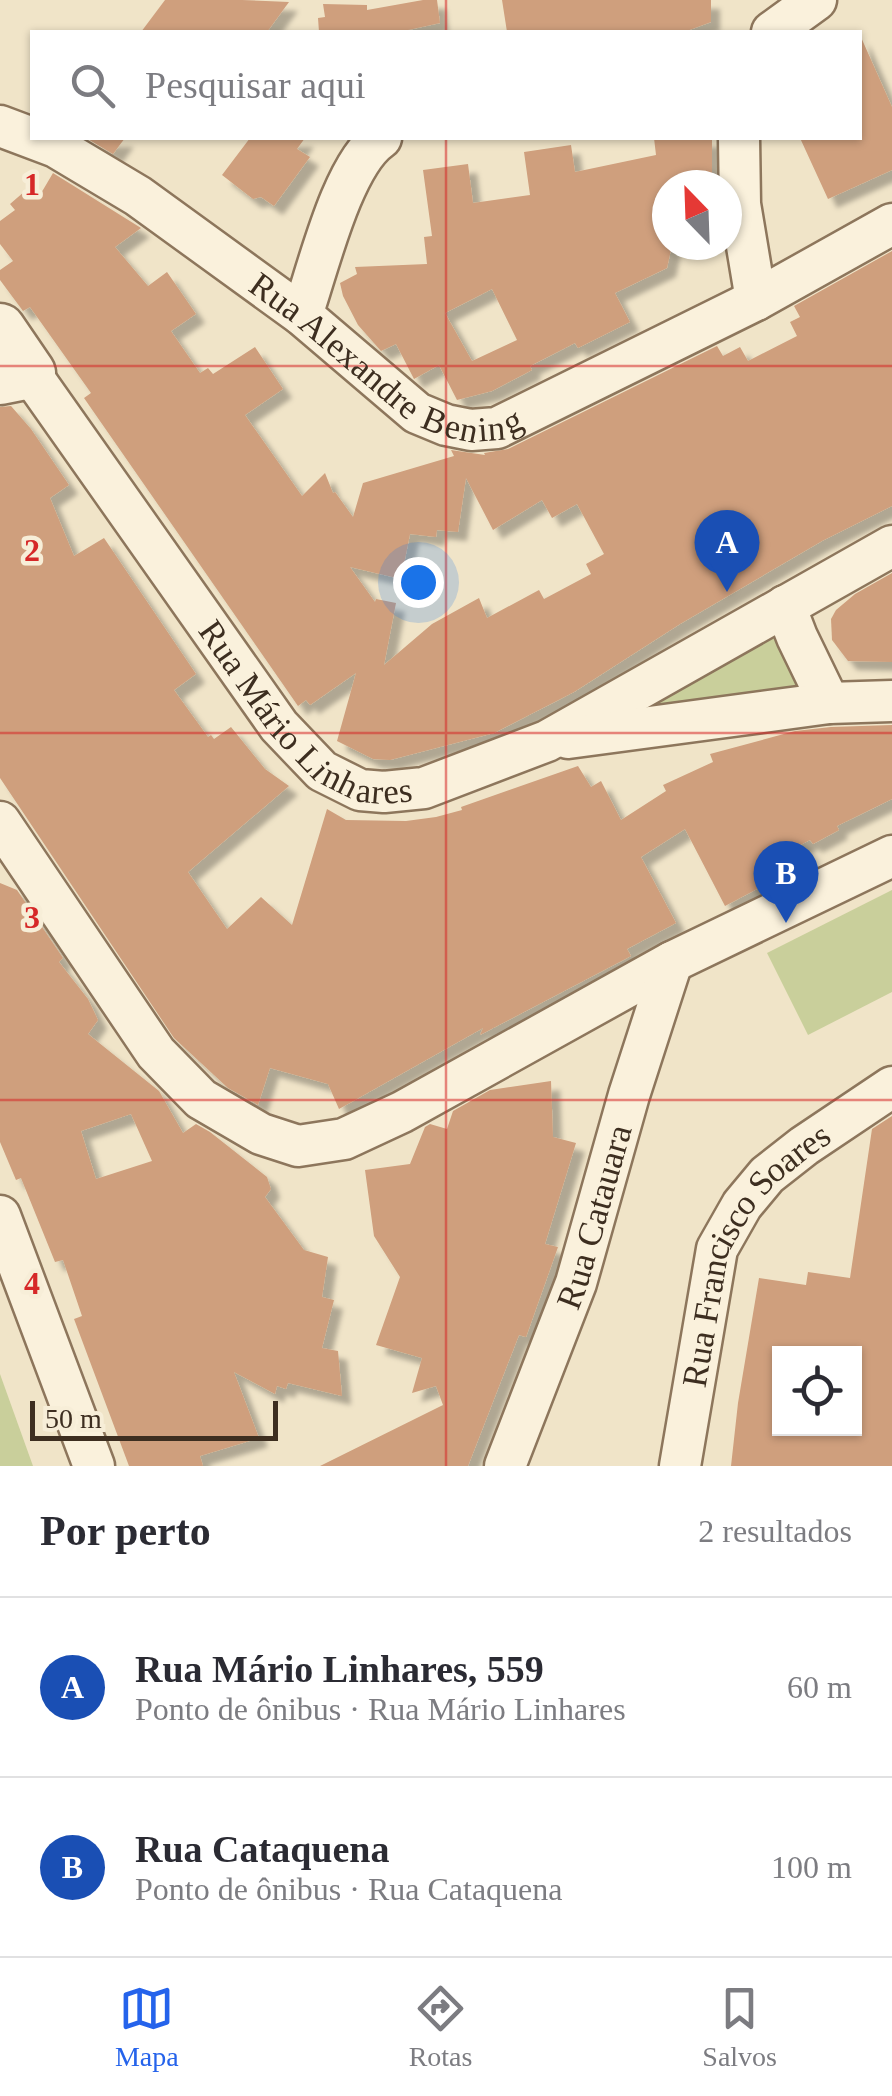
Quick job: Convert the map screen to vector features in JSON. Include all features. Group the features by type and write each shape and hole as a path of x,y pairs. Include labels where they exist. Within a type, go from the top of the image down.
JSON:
{"street":[{"path":"775,30 816,0"},
{"name":"Rua Alexandre Bening","path":"0,126 30,137"},
{"name":"Rua Alexandre Bening","path":"37,140 138,196 302,315 417,413 472,430 496,428 756,300 892,224"},
{"path":"302,315 346,185 359,160 379,140"},
{"path":"739,140 740,204 756,300"},
{"name":"Rua Mário Linhares","path":"0,329 15,376 279,726 322,770 360,790 424,788 548,741 892,546"},
{"path":"785,606 829,703"},
{"path":"548,741 829,703 892,701"},
{"path":"0,822 156,1053 201,1100 261,1134 298,1146 344,1140 402,1112 672,962 892,856"},
{"name":"Rua Catauara","path":"505,1466 576,1282 628,1095 672,962"},
{"name":"Rua Francisco Soares","path":"680,1466 718,1249 742,1205 767,1175 892,1087"},
{"path":"0,1216 94,1466"}],"green space":[{"path":"779,620 808,691 613,719"},
{"path":"892,890 892,992 808,1035 767,953"},
{"path":"0,1374 33,1466 0,1466"}],"building":[{"path":"165,0 289,2 268,30 142,30"},
{"path":"437,0 440,23 408,30 319,30 318,18 325,17 323,4 367,5 367,10"},
{"path":"502,0 711,0 711,22 689,30 507,30"},
{"path":"862,40 892,107 892,170 828,199 801,140 862,140"},
{"path":"89,140 124,140 113,154"},
{"path":"248,140 304,140 297,149 310,157 274,206 261,197 253,199 222,175"},
{"path":"654,140 712,140 712,170 652,170 652,260 669,260 667,268 615,293 630,322 578,348 575,343 492,391 457,400 439,365 414,379 396,344 381,351 358,325 340,283 357,274 355,267 427,264 424,237 432,236 423,170 468,164 473,203 530,195 524,152 571,145 575,172 656,155","holes":["492,289 517,340 472,361 445,313"]},
{"path":"53,173 141,228 115,247 148,286 167,272 196,314 171,331 200,373 208,368 213,374 255,347 283,389 245,415 302,496 325,473 333,493 353,517 363,483 454,456 451,450 485,455 508,449 717,346 723,356 740,347 748,361 797,336 790,322 800,317 794,306 892,251 892,506 822,541 574,692 494,733 390,760 373,759 337,741 356,673 310,705 306,700 298,706 84,398 91,393 30,307 23,311 0,280 0,270 13,261 0,244 0,221 15,210 10,204 32,185 40,195","holes":["466,478 493,530 542,500 552,518 577,504 604,554 586,564 591,574 544,599 539,590 487,618 479,598 432,624 384,665 396,603 376,599 375,602 350,567 401,579 410,534 436,537 437,530 458,532"]},
{"path":"11,406 69,485 50,498 74,556 104,538 196,674 174,690 208,737 214,739 231,727 265,769 289,786 188,872 227,929 261,897 292,925 327,809 346,820 436,817 578,766 591,787 601,781 621,820 666,791 663,785 713,762 710,754 795,731 892,725 892,799 837,826 839,830 813,844 810,840 761,865 770,882 725,906 685,829 641,857 676,923 627,949 631,956 480,1035 483,1028 339,1109 328,1084 270,1068 258,1105 228,1088 174,1038 0,778 0,407"},
{"path":"892,573 892,662 848,661 832,640 831,619 855,594"},
{"path":"0,883 17,890 63,958 59,962 88,999 98,1020 88,1034 159,1091 183,1133 196,1124 267,1177 271,1189 265,1197 304,1250 328,1257 322,1297 334,1300 322,1348 338,1351 342,1396 288,1383 286,1389 277,1386 275,1394 234,1372 259,1438 200,1456 203,1466 129,1466 74,1319 82,1316 63,1260 55,1262 21,1178 16,1180 0,1142","holes":["131,1114 152,1161 96,1179 81,1131"]},
{"path":"551,1081 553,1137 576,1143 545,1244 558,1247 526,1337 519,1335 468,1466 320,1466 443,1405 436,1386 412,1393 422,1358 376,1345 400,1277 374,1236 365,1170 410,1164 425,1127 430,1124 447,1129 453,1111 490,1090"},
{"path":"892,1116 892,1466 731,1466 759,1278 806,1285 808,1272 850,1278 872,1129"}],"place":[{"name":"Rua Mário Linhares, 559","path":"727,592"},
{"name":"Rua Cataquena","path":"786,923"}]}
